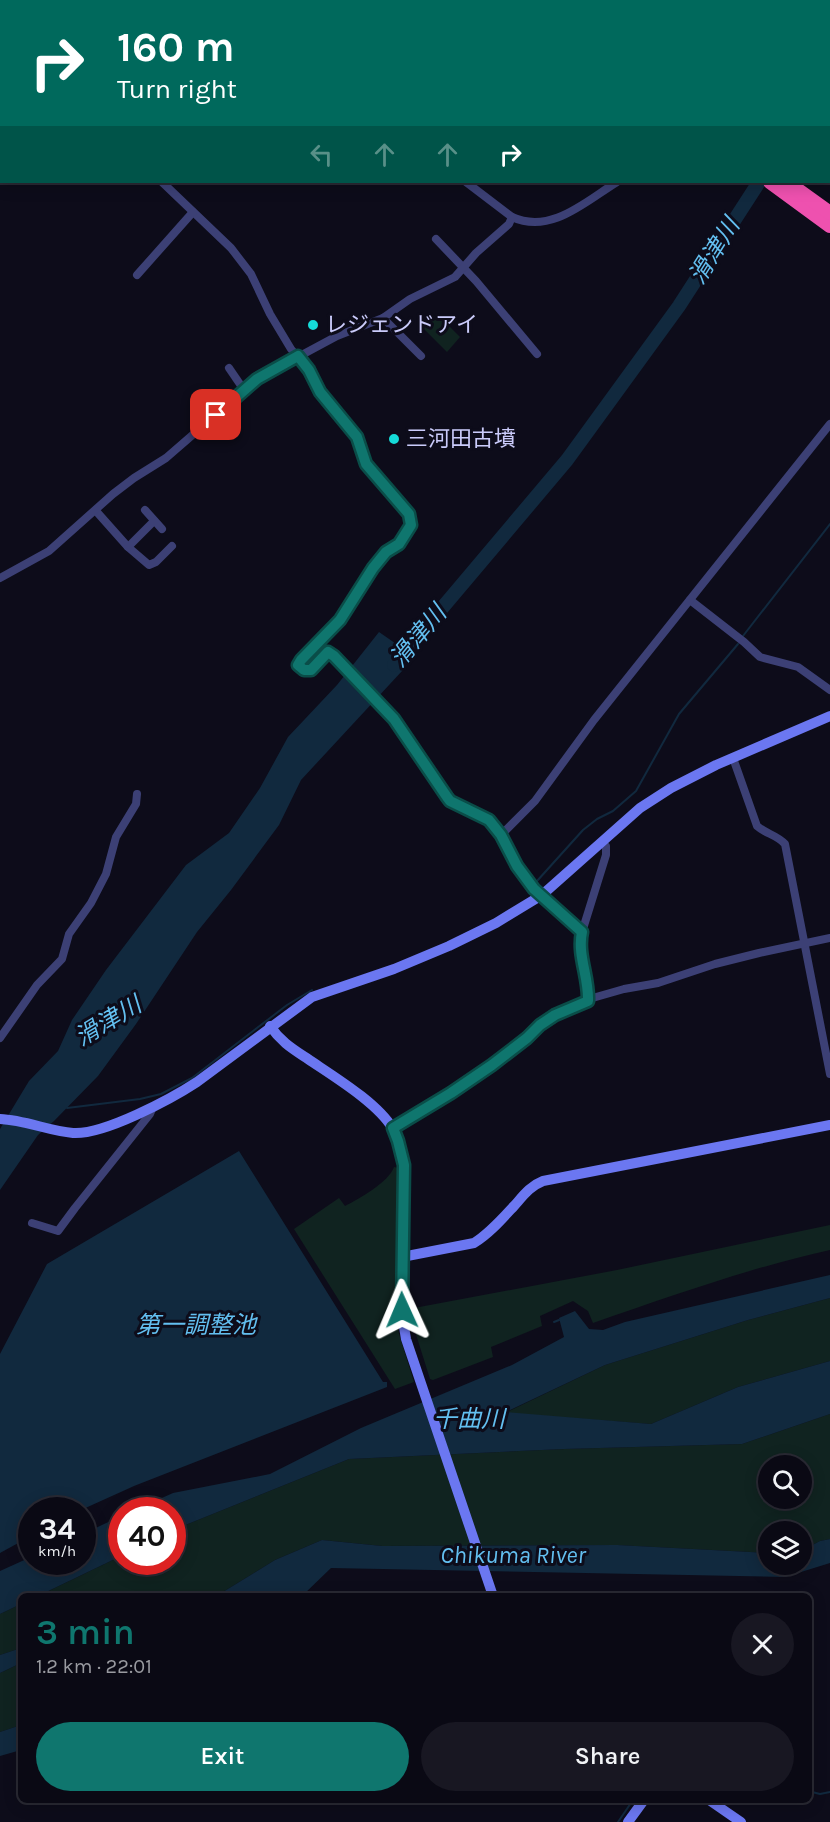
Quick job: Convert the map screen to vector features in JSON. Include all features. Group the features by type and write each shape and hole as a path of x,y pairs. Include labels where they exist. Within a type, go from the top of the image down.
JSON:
{"highway":[{"path":"771,183 830,226"},
{"path":"788,183 830,213"}],"street":[{"path":"163,183 231,248 251,274 270,314 291,349 309,370 320,392 360,441 368,468 409,514 412,521 399,544 386,552 373,568 340,620 298,665 304,670 311,670 328,652 334,656 394,719 450,801 489,820 501,835 517,866 534,889 582,932"},
{"path":"472,184 512,217 520,221 534,222 555,219 569,213 615,183"},
{"path":"137,275 193,212"},
{"path":"0,578 48,551 113,494 166,458 257,379 337,336 383,318 410,299 455,277 476,253 508,224 512,217"},
{"path":"436,239 464,268 537,354"},
{"path":"383,318 421,356"},
{"path":"229,368 244,390"},
{"path":"501,835 535,801 594,720 830,424"},
{"path":"146,510 162,529"},
{"path":"96,511 128,547 149,565 156,562 172,546"},
{"path":"128,547 154,521"},
{"path":"690,600 744,642 759,657 798,667 830,690"},
{"path":"0,1119 74,1133 97,1129 153,1107 197,1082 312,997 394,969 449,946 496,923 542,895 629,817 671,788 830,716"},
{"path":"734,758 757,826 768,834 781,838 785,844 830,1074"},
{"path":"0,1038 37,985 62,959 67,938 91,903 105,874 116,837 136,804 137,794"},
{"path":"589,999 580,949 582,932 606,855 606,846 602,842"},
{"path":"393,1128 492,1065 555,1015 589,999 624,989 658,983 715,964 803,942 830,938"},
{"path":"270,1026 291,1049 368,1101 393,1128 404,1165 403,1325 422,1390 493,1593"},
{"path":"32,1223 58,1231 153,1107"},
{"path":"402,1257 474,1243 482,1238 532,1187 543,1182 830,1125"},
{"path":"628,1822 642,1803"},
{"path":"713,1803 741,1822"}],"green space":[{"path":"437,314 460,337 447,352 423,328"},
{"path":"394,1167 399,1168 401,1190 396,1314 399,1334 414,1382 395,1389 294,1229 339,1198 345,1206 365,1195 380,1184"},
{"path":"830,1225 830,1250 740,1274 593,1323 588,1311 573,1301 540,1316 542,1326 491,1347 493,1357 433,1380 430,1379 414,1328 414,1308 617,1270"},
{"path":"830,1298 830,1361 738,1387 651,1424 505,1413 605,1365 748,1320"},
{"path":"830,1414 830,1539 812,1545 812,1521 758,1521 758,1552 616,1545 382,1546 322,1540 275,1560 221,1593 44,1593 82,1575 96,1575 96,1568 108,1562 108,1575 186,1575 186,1525 349,1459 742,1444"},
{"path":"18,1605 18,1649 0,1655 0,1614"},
{"path":"18,1664 18,1726 0,1732 0,1673"}],"water":[{"path":"379,632 415,657 301,780 279,825 197,932 136,1024 98,1076 38,1135 0,1190 0,1129 29,1081 58,1051 72,1020 106,970 186,865 229,833 260,788 288,737 337,685"},
{"name":"第一調整池","path":"239,1151 383,1382 387,1382 387,1387 134,1486 96,1503 96,1497 18,1497 18,1543 0,1553 0,1354 47,1264"},
{"name":"千曲川","path":"830,1275 830,1298 748,1320 605,1365 506,1412 651,1424 738,1387 830,1361 830,1414 742,1444 349,1459 186,1525 186,1497 164,1497 173,1493 270,1474 361,1428 512,1365 564,1337 559,1318 575,1311 589,1329 603,1330 625,1322"},
{"path":"108,1522 108,1562 96,1568 96,1528"},
{"path":"830,1539 830,1563 812,1569 812,1545"},
{"name":"Chikuma River","path":"322,1540 382,1546 617,1545 758,1552 758,1575 791,1575 785,1577 331,1568 305,1593 221,1593 275,1560"},
{"path":"18,1563 18,1575 82,1575 44,1593 18,1593 18,1605 0,1614 0,1571"},
{"path":"18,1649 18,1664 0,1673 0,1655"},
{"path":"18,1726 18,1751 0,1756 0,1732"}],"waterway":[{"name":"滑津川","path":"394,665 567,460 679,306 758,183"},
{"path":"743,636 830,524"},
{"path":"537,881 583,830 597,819 613,811 636,791 679,714 738,644"},
{"path":"67,1108 140,1099 161,1094 192,1078 287,1005 312,990"},
{"path":"554,1322 559,1320"},
{"path":"812,1792 820,1794 830,1792"},
{"path":"618,1822 631,1803"}],"place":[{"name":"レジェンドアイ","path":"313,325"},
{"name":"三河田古墳","path":"394,439"}],"route":[{"path":"216,415 257,379 298,356 309,370 320,392 360,441 368,468 409,514 411,525 399,544 386,552 373,568 340,620 298,665 308,671 328,652 334,656 394,719 450,801 484,816 494,824 517,866 534,889 582,932 580,949 588,1001 555,1015 535,1028 508,1054 451,1093 393,1128 404,1165 402,1310"}]}
